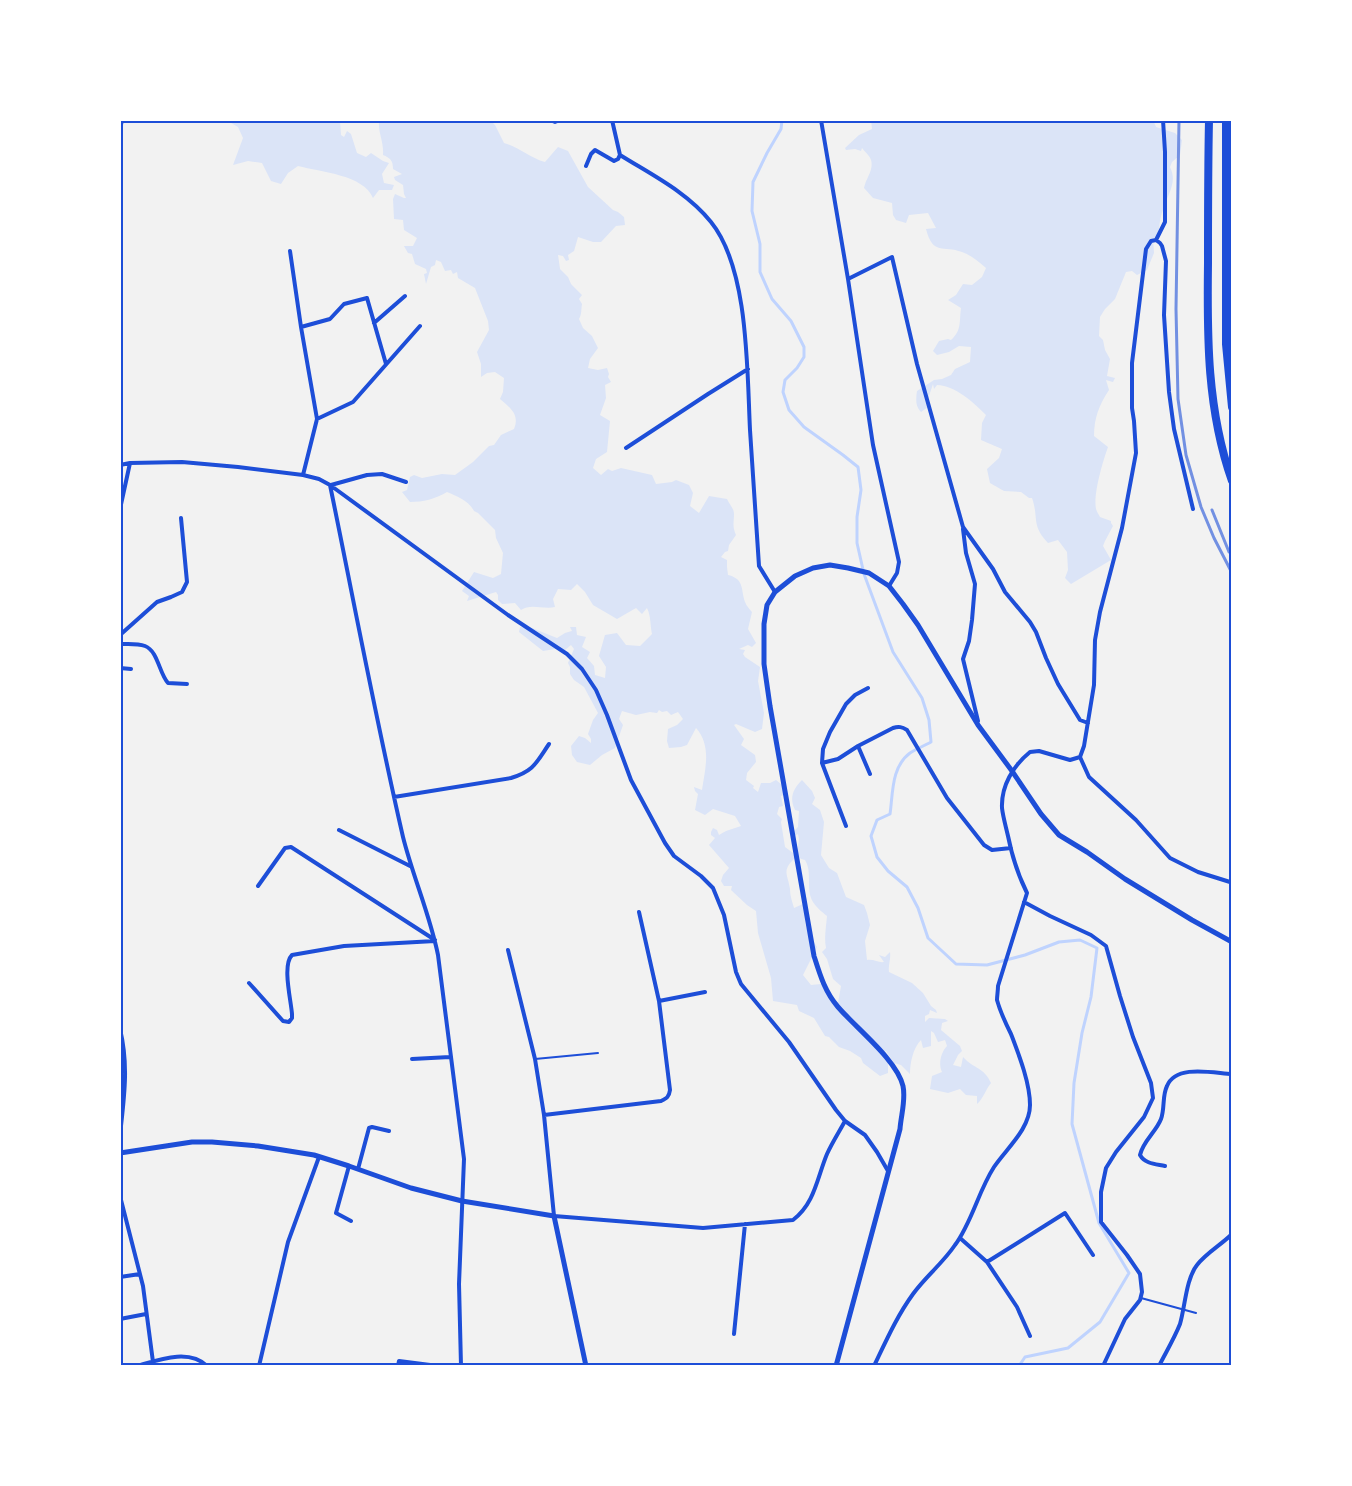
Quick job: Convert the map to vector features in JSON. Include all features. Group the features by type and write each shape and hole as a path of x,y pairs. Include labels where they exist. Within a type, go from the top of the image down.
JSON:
{"highway":[{"path":"1209,120 1207,339 1212,393 1221,443 1232,481"},
{"path":"1226,120 1226,344 1232,407"}],"street":[{"path":"120,129 122,120"},
{"path":"550,120 555,122 560,120"},
{"path":"612,120 620,155 685,196 711,222 722,239 731,262 740,294 748,369 759,566 775,592"},
{"path":"822,120 873,445 899,562 897,573 889,586"},
{"path":"1163,120 1166,222 1156,240 1151,241 1146,249 1132,363 1132,408 1136,453 1122,528 1100,612 1095,640 1094,685 1080,758 1089,777 1136,820 1170,858 1198,872 1232,881"},
{"path":"586,166 595,150 614,161 620,155"},
{"path":"1156,240 1162,246 1166,261 1164,289 1168,392 1174,429 1193,509"},
{"path":"290,251 317,419 303,475"},
{"path":"848,279 892,257 917,364 963,527 966,553 975,584 969,640 963,658 978,725"},
{"path":"374,323 405,296"},
{"path":"301,327 330,319 345,304 367,298 386,364"},
{"path":"317,419 353,402 420,326"},
{"path":"626,448 748,369"},
{"path":"120,465 182,462 251,468 319,479 508,615 567,654 582,669 596,690 631,780 665,843 674,856 713,888 724,915 736,972 741,984 789,1042 845,1121 865,1135 889,1172"},
{"path":"120,509 130,463"},
{"path":"330,485 350,478 382,474 406,482"},
{"path":"330,485 394,797 411,866 435,941 464,1159 459,1284 461,1366"},
{"path":"120,635 156,602 183,592 187,582 181,518"},
{"path":"963,527 993,569 1005,592 1030,622 1058,684 1080,720 1088,723"},
{"path":"836,1366 900,1129 904,1099 903,1086 896,1070 836,1005 822,982 814,956 764,664 766,604 775,592 795,576 813,568 830,565 869,573 889,586 913,618 978,725 1041,814 1059,835 1088,852 1125,879 1232,942"},
{"path":"120,644 148,647 168,683 187,684"},
{"path":"120,668 132,669"},
{"path":"846,826 822,763 823,749 846,704 855,695 868,688"},
{"path":"822,763 838,759 858,746 897,727 907,730 947,798 984,845 992,850 1011,848"},
{"path":"394,797 511,778 523,774 531,769 549,744"},
{"path":"858,746 870,774"},
{"path":"874,1366 913,1293 960,1238 986,1181 1000,1159 1017,1139 1025,1122 1030,1106 1027,1085 1019,1054 997,999 998,987 1027,893 1019,877 1011,848 1002,810 1002,797 1012,771 1030,752 1070,760 1080,758"},
{"path":"339,830 411,866"},
{"path":"258,886 285,848 291,847 435,941"},
{"path":"1024,902 1092,935 1106,946 1133,1037 1151,1083 1153,1098 1144,1118 1106,1168 1101,1192 1101,1222 1140,1274 1142,1292 1141,1298 1125,1319 1104,1366"},
{"path":"544,1115 661,1101 669,1095 659,1001 639,912"},
{"path":"249,983 283,1021 289,1022 292,1014 287,965 292,955 344,946 435,941"},
{"path":"508,950 535,1059 544,1115 554,1216 586,1366"},
{"path":"659,1001 705,992"},
{"path":"120,1029 126,1057 120,1135"},
{"path":"412,1059 450,1057"},
{"path":"1165,1166 1149,1163 1140,1155 1142,1148 1160,1122 1166,1087 1171,1079 1178,1073 1190,1071 1232,1074"},
{"path":"120,1154 192,1142 258,1146 320,1156 411,1188 462,1201 554,1216 703,1228 793,1220 803,1212 809,1201 826,1156 845,1121"},
{"path":"358,1169 369,1128 389,1131"},
{"path":"259,1366 288,1242 320,1156"},
{"path":"350,1166 336,1213 351,1221"},
{"path":"120,1196 140,1274 153,1362"},
{"path":"987,1262 1065,1213 1094,1255"},
{"path":"734,1334 745,1224"},
{"path":"1159,1366 1180,1323 1195,1267 1232,1234"},
{"path":"960,1238 987,1262 1017,1307 1030,1336"},
{"path":"120,1277 140,1274"},
{"path":"120,1320 146,1314"},
{"path":"136,1366 182,1356 192,1357 207,1366"},
{"path":"398,1366 399,1361 438,1366"}],"lane":[{"path":"535,1059 598,1053"},
{"path":"1141,1298 1196,1313"}],"shaded area":[{"path":"226,120 338,120 341,135 344,137 347,131 351,134 357,153 366,157 371,153 389,163 382,174 384,183 394,185 392,190 379,190 373,198 368,190 351,179 298,166 288,173 281,184 271,181 262,163 248,161 233,165 243,138 238,127"},
{"path":"379,120 490,120 504,143 545,162 558,147 568,151 588,187 624,217 625,225 616,226 601,242 578,237 574,251 568,255 569,260 566,261 563,256 558,255 560,269 582,295 579,299 582,304 579,319 598,348 590,359 588,368 598,370 607,368 611,382 605,385 606,398 600,415 610,421 607,452 596,459 593,468 601,475 608,469 612,471 621,468 652,475 656,484 676,480 689,485 693,493 690,506 699,513 709,496 727,499 734,512 736,535 728,551 721,557 727,560 728,575 738,580 742,586 746,605 752,612 748,629 756,643 752,647 748,645 739,649 745,650 743,654 745,657 760,667 758,681 764,713 762,729 755,732 734,725 744,739 741,745 755,755 756,762 747,773 746,780 758,792 761,783 776,780 786,788 788,793 781,796 783,806 779,807 777,814 782,819 785,847 793,853 795,858 788,866 786,873 794,908 805,903 806,926 817,947 803,975 811,985 821,984 838,1003 841,986 833,979 827,959 822,952 826,948 827,916 813,902 807,865 805,860 797,855 798,834 794,836 791,834 798,827 799,811 793,806 793,794 802,780 812,791 815,798 812,804 820,810 824,822 821,855 829,868 837,873 846,897 864,905 867,913 870,925 865,941 867,960 884,962 879,955 885,957 890,952 889,972 912,983 936,1010 937,1013 930,1010 925,1016 925,1022 929,1018 948,1021 942,1023 941,1030 960,1046 962,1051 953,1065 961,1067 963,1057 982,1071 991,1083 977,1104 977,1096 966,1095 960,1089 948,1093 930,1089 932,1076 942,1072 941,1058 947,1046 945,1040 938,1042 931,1031 931,1046 923,1048 921,1040 918,1043 912,1056 910,1074 901,1065 894,1063 886,1051 879,1052 888,1060 888,1073 880,1076 863,1063 861,1058 839,1047 825,1036 814,1018 799,1011 797,1005 773,1001 771,978 758,933 756,911 731,890 732,886 724,886 721,881 729,868 709,845 715,838 711,835 713,828 719,835 741,826 735,816 713,809 705,815 695,810 698,794 694,787 702,790 706,750 696,728 687,745 669,748 668,729 683,719 678,712 671,715 667,711 659,710 657,713 636,715 622,711 619,719 623,725 615,748 590,765 577,762 572,755 571,746 579,736 591,743 588,734 598,713 584,687 570,674 568,663 574,649 571,645 564,652 555,649 543,651 519,632 520,627 532,628 557,638 572,631 570,627 576,627 577,635 586,637 582,647 590,652 587,658 594,666 595,675 605,678 606,667 599,656 605,635 617,633 626,645 640,646 652,634 647,608 642,614 636,608 617,619 593,605 577,584 571,590 558,589 553,599 555,607 551,608 529,607 521,610 515,603 502,604 496,592 467,601 469,596 462,591 474,572 493,578 501,574 503,553 495,530 466,502 447,492 429,500 410,502 402,492 407,490 410,477 414,475 422,478 442,474 455,475 489,446 494,445 501,435 514,429 516,419 513,412 500,399 504,378 495,372 481,377 481,364 477,352 489,330 488,321 475,288 458,278 457,272 453,274 451,270 445,271 441,262 436,260 435,265 431,267 426,284 424,274 427,273 426,269 415,264 412,254 408,253 404,246 413,246 417,238 404,230 403,220 394,219 395,194 406,198 403,185 394,177 402,174 393,169 391,160 383,155"},
{"path":"871,120 1153,120 1156,127 1175,133 1182,140 1180,155 1170,167 1172,184 1161,216 1159,234 1153,239 1154,253 1147,270 1137,275 1132,271 1126,272 1115,299 1100,317 1099,336 1103,340 1110,359 1107,376 1115,378 1113,382 1106,380 1109,390 1100,406 1095,423 1094,436 1108,447 1095,503 1100,517 1111,521 1113,526 1103,546 1111,560 1071,584 1065,578 1068,570 1067,552 1058,540 1048,543 1039,531 1032,498 1021,492 1004,491 990,483 987,469 999,458 1002,449 981,440 982,423 986,415 970,400 951,388 937,385 934,389 933,384 928,407 921,412 918,407 917,391 934,380 951,375 955,369 970,362 971,347 959,346 937,355 933,351 939,341 951,340 958,329 961,308 948,300 956,295 963,284 972,285 982,277 986,268 965,253 935,246 926,229 936,228 928,213 909,215 906,223 896,220 892,203 873,198 864,188 872,164 870,158 862,148 861,151 845,148 859,135 872,129"}],"waterway":[{"path":"782,120 781,129 753,182 752,211 760,244 760,272 772,299 791,321 804,347 804,357 785,380 783,392 789,410 804,427 858,467 861,490 857,517 857,543 864,574 893,652 922,698 929,720 931,742 912,752 899,766 894,781 890,814 877,820 871,836 877,857 888,871 907,887 918,908 928,938 956,964 987,965 1025,955 1059,942 1080,940 1097,948 1091,997 1082,1033 1074,1083 1072,1124 1099,1223 1129,1273 1100,1322 1068,1348 1025,1357 1019,1366"}],"railway":[{"path":"1179,120 1176,309 1178,399 1186,455 1201,507 1232,573"},
{"path":"1212,510 1229,552"}]}
